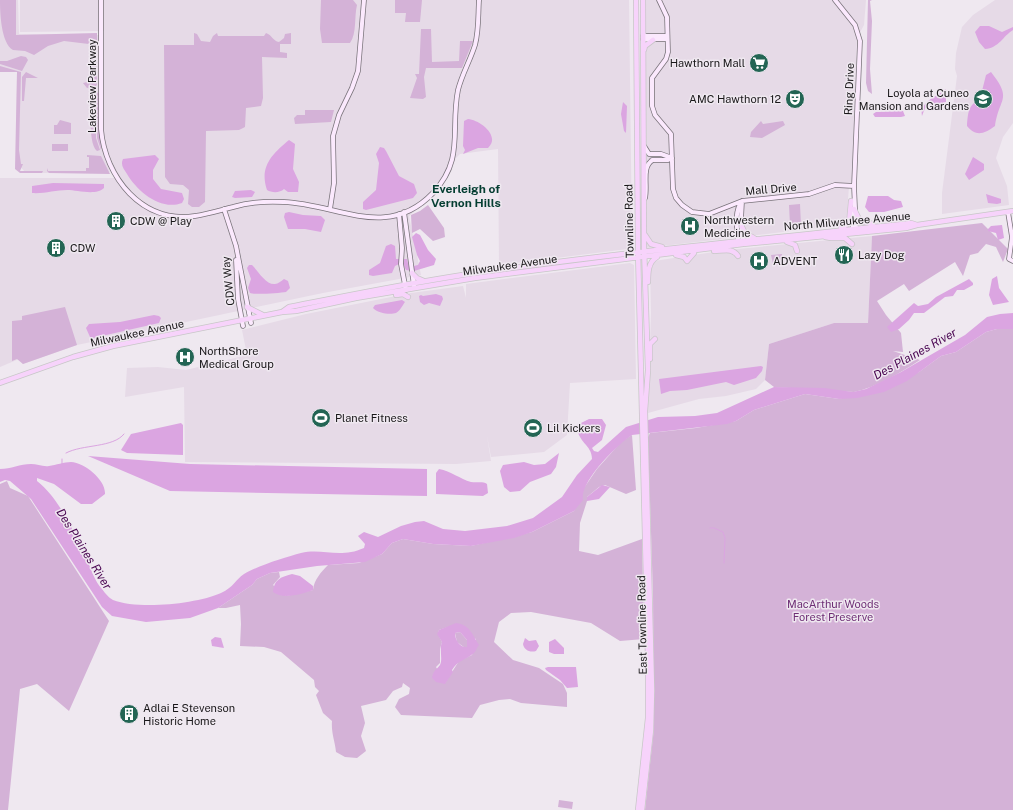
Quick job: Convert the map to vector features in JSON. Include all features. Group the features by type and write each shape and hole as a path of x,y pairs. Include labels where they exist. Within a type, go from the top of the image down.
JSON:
{"main road":[{"name":"Townline Road","path":"636,0 638,257 644,440"},
{"name":"Townline Road","path":"643,0 644,257 648,382 643,412"},
{"path":"643,53 645,46 653,40"},
{"path":"826,231 839,229 849,223 851,201"},
{"path":"854,210 860,221 866,224 886,225"},
{"name":"North Milwaukee Avenue","path":"741,241 826,231 854,231 912,227 917,225 1010,212"},
{"name":"North Milwaukee Avenue","path":"730,241 785,241 807,239 886,225 911,222 917,225"},
{"path":"742,227 745,233 752,238 760,238"},
{"path":"644,232 650,244 659,248 690,245"},
{"path":"824,236 831,238 845,238 852,244"},
{"path":"785,241 795,245 798,250 798,245 807,239"},
{"name":"Milwaukee Avenue","path":"0,383 89,353 242,320 250,321 265,315 296,311 364,297 426,282 474,273 730,241"},
{"name":"Milwaukee Avenue","path":"414,286 628,258 660,256 697,251 741,241"},
{"path":"708,249 714,251 729,249 738,256"},
{"path":"675,254 684,257 687,261 690,255 697,251"},
{"path":"647,332 649,325 648,279 650,264 652,260 660,256"},
{"path":"628,258 639,268"},
{"path":"412,272 417,278 426,282"},
{"name":"Milwaukee Avenue","path":"282,312 289,307 406,288"},
{"path":"364,297 403,294 408,297"},
{"path":"247,306 265,315"},
{"path":"648,382 650,377 650,344 656,339"},
{"name":"East Townline Road","path":"638,810 648,718 644,440"},
{"name":"East Townline Road","path":"642,810 651,730 652,690 644,440"}],"street":[{"name":"Lakeview Parkway","path":"101,0 101,129 105,152 117,179 136,200 147,208 164,214 181,217 195,216 224,209 270,202 303,203 367,218 386,217 404,212 421,203 433,193 444,179 451,164 456,142 457,97 461,79 476,40 479,0"},
{"path":"330,209 334,183 333,136 339,115 352,88 358,71 364,0"},
{"name":"Mall Drive","path":"659,0 667,17 667,56 652,78 652,106 655,115 671,134 673,189 676,198 684,207 692,212 704,214 742,201 809,194 835,185 854,186"},
{"name":"Ring Drive","path":"835,0 855,25 860,41 854,186 854,231"},
{"path":"643,38 665,36 667,39"},
{"path":"643,38 653,40 667,39"},
{"path":"644,146 649,154 672,158"},
{"path":"644,158 664,156"},
{"path":"644,158 653,160 668,160 672,158"},
{"path":"644,201 646,193 646,167 649,162 653,160"},
{"name":"Ring Drive","path":"854,186 851,201 854,231"},
{"path":"741,241 737,215 738,205 742,201"},
{"path":"741,241 742,201"},
{"path":"728,206 733,208 737,215"},
{"name":"CDW Way","path":"224,209 233,235 250,321"},
{"path":"404,212 414,286"},
{"path":"1010,212 1012,237 1009,259 1013,260"},
{"path":"399,214 401,221 401,259 406,288"},
{"name":"CDW Way","path":"233,235 231,238 235,256 238,299 243,326"}],"shaded area":[{"path":"0,0 18,0 19,34 99,35 99,131 102,147 110,171 109,173 26,173 16,162 17,72 0,71"},
{"path":"20,0 629,0 632,240 628,249 499,265 498,149 460,154 456,158 441,187 431,198 409,216 421,275 323,293 77,345 23,364 19,359 0,367 0,178 119,178 107,149 103,128 104,31 20,32"},
{"name":"Hawthorn Mall","path":"644,0 866,0 864,25 857,38 852,180 849,187 846,223 843,225 645,248"},
{"name":"Loyola at Cuneo Mansion and Gardens","path":"995,0 1013,0 1013,123 1003,137 996,158 1007,186 1009,205 942,214 942,193 957,76 955,69 956,53 962,27 973,15"},
{"path":"980,26 989,26 1002,32 1013,27 1013,30 997,44 985,49 979,42 975,32"},
{"path":"991,72 998,81 1003,94 1003,99 995,126 987,131 977,133 967,126 968,113 973,104 980,99 986,75"},
{"path":"946,89 946,102 929,104 922,116 923,107 926,103"},
{"path":"623,102 627,106 626,133 624,131 621,114"},
{"path":"903,111 905,116 901,117 875,117 873,114 876,112"},
{"path":"468,119 483,125 491,134 492,139 488,148 478,148 463,154 465,150 463,146 464,121"},
{"path":"289,140 295,144 293,169 299,182 298,192 288,192 284,189 278,192 269,191 267,190 265,182 266,168 272,156"},
{"path":"380,147 384,148 386,151 399,176 414,184 417,193 413,198 366,210 363,209 363,202 376,190 379,163 376,154"},
{"path":"155,155 159,159 153,170 153,179 161,189 182,193 184,199 182,203 174,205 166,204 150,198 137,187 123,167 123,159"},
{"path":"973,157 984,164 984,170 969,180 965,174"},
{"path":"53,183 104,184 104,188 96,192 67,190 32,193 32,186"},
{"path":"251,190 255,192 252,197 232,197 235,191"},
{"path":"986,194 1001,199 1001,203 988,203"},
{"path":"868,196 888,196 894,200 901,201 903,207 884,212 869,212 865,207"},
{"path":"289,212 303,215 321,216 325,220 321,232 305,229 288,229 284,217 285,213"},
{"path":"1002,225 1004,238 998,240 996,233 988,231 988,229 991,226"},
{"path":"416,233 420,235 428,250 436,259 434,265 414,271 406,270 404,266 399,264 395,266 392,273 373,276 369,275 369,270 380,263 386,246 391,244 395,246 396,259 407,259 409,267 418,265 420,261 412,237"},
{"path":"872,236 868,323 834,323 769,344 765,380 756,389 726,396 699,399 648,413 651,313 650,265 654,261 727,250"},
{"path":"630,263 634,265 636,379 570,383 567,435 544,452 491,457 487,436 491,461 456,464 185,462 184,387 125,397 127,368 158,367 186,370 247,355 242,330 306,314 411,293 463,286 466,298 466,284"},
{"path":"249,265 252,265 268,282 276,284 284,279 288,281 290,288 286,292 262,294 250,293 248,288 251,279 247,268"},
{"path":"997,276 999,288 1009,302 993,305 989,295 992,279"},
{"path":"969,279 973,285 964,290 957,290 953,296 945,297 924,313 914,313 899,329 891,332 887,327 914,303 918,306 928,304 936,297"},
{"path":"436,294 442,296 443,299 440,306 429,303 424,305 420,302 419,296 421,295"},
{"path":"402,300 405,302 396,313 384,313 373,308 375,305"},
{"path":"1013,313 1013,329 997,329 986,332 956,352 941,356 907,381 884,392 857,398 839,399 805,394 754,410 736,421 727,424 632,435 609,455 593,474 583,492 583,500 574,511 532,532 514,538 471,546 433,544 403,539 392,543 382,554 365,562 317,566 270,573 257,579 252,585 218,608 190,618 146,622 112,616 102,607 31,499 10,481 5,480 0,482 0,469 27,464 52,466 66,462 82,465 94,473 102,483 104,489 105,494 92,504 81,504 54,484 37,478 37,481 46,489 60,507 77,539 95,579 100,586 113,600 124,603 152,605 183,603 221,593 229,588 241,576 250,571 301,553 347,553 364,548 365,544 358,536 364,532 378,537 401,526 424,521 443,529 465,531 507,526 533,518 562,497 577,475 592,459 590,450 579,436 577,425 589,419 602,419 606,425 602,440 592,448 594,451 598,452 626,427 658,417 695,416 717,413 774,387 824,388 853,392 866,389 901,372 965,335 987,317"},
{"path":"154,315 161,318 159,323 93,338 90,337 86,328 89,324 120,322"},
{"path":"761,366 763,367 762,371 756,378 734,385 726,382 687,390 670,391 661,394 659,379"},
{"path":"181,423 183,425 183,455 127,453 121,450 131,434"},
{"path":"559,453 556,467 551,474 530,482 520,491 510,492 504,487 500,471 503,465 524,462 534,465 545,464"},
{"path":"88,456 190,464 427,469 427,496 170,491"},
{"path":"439,469 448,471 471,482 485,483 487,484 488,493 483,496 436,494 436,473"},
{"path":"602,485 610,487 599,499 587,501 587,497"},
{"path":"292,574 300,576 313,586 313,590 287,596 282,596 273,592 278,580 284,576"},
{"path":"456,623 461,624 468,628 479,645 474,653 459,662 454,667 452,670 453,672 445,684 436,682 432,678 434,672 441,663 442,642 437,634 439,630","holes":["460,632 467,640 467,647 460,645 457,641 455,633"]},
{"path":"215,637 221,638 224,648 212,646 211,640"},
{"path":"525,638 529,641 536,640 539,646 536,651 530,651 525,648 523,644"},
{"path":"555,639 564,648 564,654 554,654 549,652 549,642"},
{"path":"576,667 578,687 567,688 560,680 546,670 545,668"}],"green space":[{"path":"0,0 16,0 16,35 97,33 97,45 64,41 48,46 34,55 25,51 13,50 6,41 4,35 1,20"},
{"path":"321,0 353,0 357,5 354,35 350,43 322,43 320,29"},
{"path":"395,0 422,0 420,22 405,22 406,13 395,13"},
{"path":"868,0 872,0 870,1 872,21 870,69 872,94 868,91 866,83"},
{"path":"421,29 431,29 432,62 459,61 460,41 473,41 462,68 426,68 424,77 426,97 423,99 410,98 417,78 415,74 419,74"},
{"path":"194,33 197,34 201,41 210,42 213,36 217,33 218,36 264,36 266,33 279,42 284,38 285,34 291,33 291,44 280,44 280,52 287,53 287,58 262,57 263,98 261,106 246,108 245,127 239,130 206,131 205,202 199,207 192,207 188,204 189,190 183,185 170,184 165,177 164,45 194,45"},
{"path":"92,49 96,49 97,84 96,86 87,88 83,83 90,78 92,69"},
{"path":"21,56 26,57 28,60 22,71 0,64 0,61 7,61"},
{"path":"0,66 21,72 19,150 21,164 23,164 20,171 43,171 42,173 20,173 15,169 17,72 0,72"},
{"path":"26,72 38,78 26,78 24,101 22,101 22,77"},
{"path":"96,91 96,138 100,150 97,151 94,147 91,134 91,95"},
{"path":"97,91 99,94 101,150 97,138"},
{"path":"305,110 334,110 331,122 295,124 294,118 297,115 305,115"},
{"path":"60,120 71,123 71,134 54,134 54,125 57,125"},
{"path":"761,121 763,124 783,121 785,125 762,138 750,137 751,132"},
{"path":"52,144 68,144 68,151 52,151"},
{"path":"87,155 101,156 110,174 49,173 47,171 47,168 48,171 86,171 86,168 89,168 89,157 87,157"},
{"path":"800,204 801,225 790,225 789,205"},
{"path":"428,205 444,228 445,237 433,241 420,229 412,233 411,215"},
{"path":"982,223 1008,249 1003,262 996,247 986,244 978,253 970,255 963,276 955,262 909,291 904,284 877,301 901,333 903,352 893,351 920,360 880,383 854,392 774,387 765,380 769,344 834,323 868,323 872,236"},
{"path":"782,254 783,266 773,264 771,255"},
{"path":"65,307 77,345 23,364 17,359 12,361 12,321 22,320 22,316"},
{"name":"MacArthur Woods Forest Preserve","path":"997,329 1013,329 1013,810 645,810 654,728 653,595 648,437 650,433 696,428 736,421 754,410 805,394 839,399 919,372 941,356 956,352 986,332"},
{"path":"632,435 636,490 626,494 605,485 599,487 587,497 580,523 579,551 598,555 642,539 644,639 620,641 591,623 531,612 511,613 499,622 494,642 513,660 539,668 563,684 567,693 567,707 521,703 510,699 480,705 472,718 401,715 395,707 399,699 409,694 410,688 403,683 402,687 393,691 386,700 361,706 365,723 361,736 366,751 357,758 345,757 336,752 332,721 323,713 316,695 319,691 315,687 314,680 281,652 264,647 240,646 240,605 218,608 252,585 257,579 270,573 279,572 280,577 273,585 286,596 313,590 320,573 328,565 359,563 382,554 392,543 403,539 433,544 471,546 532,532 574,511 584,488 597,469 622,441","holes":["448,627 476,639 472,655 459,661 445,683 436,667 440,663 440,649 442,642 438,634 439,630"]},
{"path":"7,481 10,488 28,496 109,621 69,711 37,684 20,689 8,810 0,810 0,484"},
{"path":"460,632 467,640 467,647 465,648 457,642 455,633"},
{"path":"559,800 573,802 572,809 558,807"}],"waterway":[{"path":"66,453 81,448 113,442 124,434"},
{"path":"62,459 62,464"},
{"path":"710,528 723,532 725,538 724,563"}],"place":[{"name":"Hawthorn Mall","path":"759,63"},
{"name":"AMC Hawthorn 12","path":"795,99"},
{"name":"Loyola at Cuneo Mansion and Gardens","path":"983,99"},
{"name":"CDW @ Play","path":"116,221"},
{"name":"Northwestern Medicine","path":"690,226"},
{"name":"CDW","path":"56,248"},
{"name":"Lazy Dog","path":"844,255"},
{"name":"ADVENT","path":"759,261"},
{"name":"NorthShore Medical Group","path":"185,357"},
{"name":"Planet Fitness","path":"321,418"},
{"name":"Lil Kickers","path":"533,428"},
{"name":"Adlai E Stevenson Historic Home","path":"129,714"}],"district":[{"name":"Everleigh of Vernon Hills","path":"466,196"}],"water label":[{"name":"Des Plaines River","path":"915,354"},
{"name":"Des Plaines River","path":"84,549"}]}
